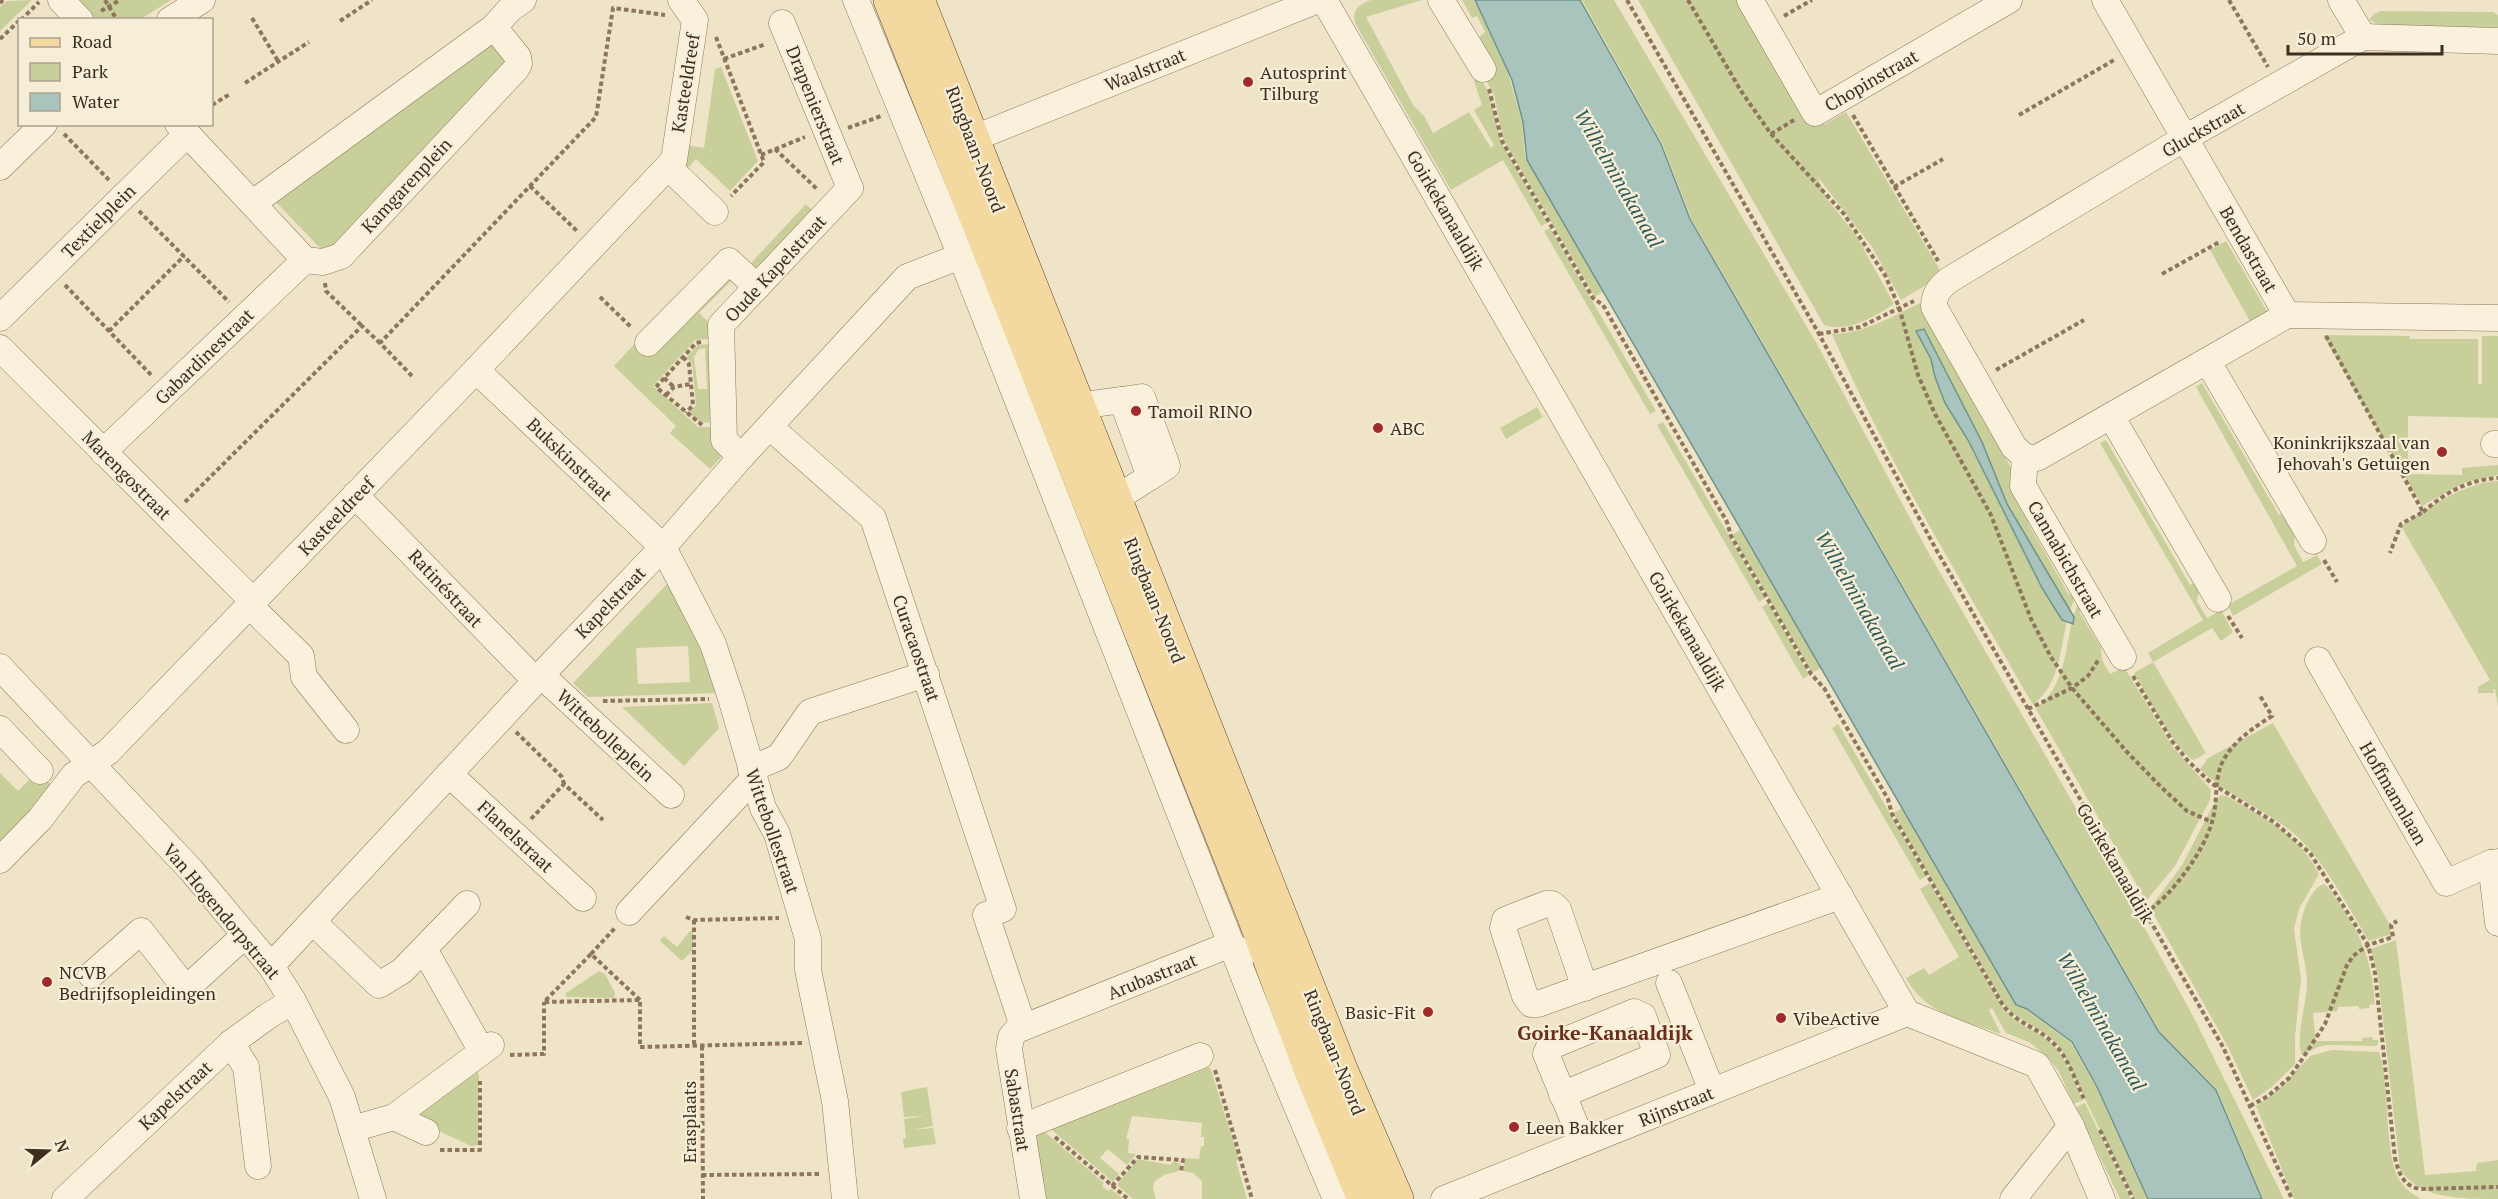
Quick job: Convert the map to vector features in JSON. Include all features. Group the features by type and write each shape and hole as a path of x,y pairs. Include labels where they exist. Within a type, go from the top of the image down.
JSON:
{"main road":[{"name":"Ringbaan-Noord","path":"890,0 1275,972 1313,1076 1364,1199"},
{"name":"Ringbaan-Noord","path":"918,0 1342,1072 1397,1199"},
{"name":"Ringbaan-Noord","path":"1313,1076 1339,1107 1379,1199"}],"street":[{"path":"173,18 202,0"},
{"path":"253,203 494,27 510,9 523,0"},
{"path":"856,0 961,256 1232,944 1336,1199"},
{"name":"Waalstraat","path":"972,139 1318,0"},
{"name":"Goirkekanaaldijk","path":"1324,0 1907,1013"},
{"path":"1441,0 1483,69"},
{"name":"Chopinstraat","path":"1750,0 1815,113 2009,0"},
{"name":"Bendastraat","path":"2105,0 2287,315"},
{"path":"2342,0 2363,37 2498,41"},
{"path":"50,1 90,16"},
{"name":"Kasteeldreef","path":"0,860 40,819 74,775 108,752 476,370 674,160 695,20 683,3"},
{"name":"Kamgarenplein","path":"314,261 341,256 516,69 519,64 518,57 494,27"},
{"name":"Drapenierstraat","path":"785,29 827,133 842,196"},
{"name":"Gluckstraat","path":"1941,289 2185,138 2363,37"},
{"path":"0,167 53,128"},
{"path":"183,129 253,203 314,261"},
{"name":"Textielplein","path":"0,318 124,195 183,129"},
{"path":"661,174 715,212"},
{"name":"Oude Kapelstraat","path":"741,457 724,440 722,324 842,196"},
{"name":"Kapelstraat","path":"271,966 538,678 663,548 741,457 907,277 961,256"},
{"name":"Gabardinestraat","path":"103,452 244,318 314,261"},
{"path":"648,343 729,261 757,287"},
{"path":"1941,289 1934,307 1976,382 2014,447 2025,457 2037,458 2287,315 2498,318"},
{"name":"Marengostraat","path":"0,348 169,518 301,656 304,677 346,730"},
{"path":"2208,362 2313,541"},
{"name":"Bukskinstraat","path":"476,370 663,548"},
{"path":"1078,406 1142,397 1167,466 1115,499"},
{"path":"2111,417 2218,599"},
{"name":"Curacaostraat","path":"770,427 873,518 1003,909 986,915 1023,1026"},
{"name":"Cannabichstraat","path":"2025,457 2024,486 2119,650"},
{"name":"Ratinéstraat","path":"356,495 461,602 488,635 538,678"},
{"name":"Wittebollestraat","path":"663,548 713,645 763,808 777,834 808,939 808,970 836,1101 844,1188"},
{"name":"Hoffmannlaan","path":"2318,660 2446,883 2494,863 2498,924"},
{"name":"Van Hogendorpstraat","path":"0,668 191,870 271,966 293,1001 342,1097 373,1199"},
{"path":"629,912 752,773 779,758 810,712 926,674"},
{"name":"Wittebolleplein","path":"538,678 581,713 671,795"},
{"path":"0,729 40,771"},
{"name":"Flanelstraat","path":"449,774 583,898"},
{"path":"1585,988 1840,896"},
{"path":"313,922 379,984 402,971 467,904"},
{"path":"91,975 141,931 186,989 245,935"},
{"path":"1232,944 1244,955 1258,960 1275,972"},
{"name":"Arubastraat","path":"1023,1026 1232,944"},
{"path":"352,1129 394,1117 482,1047 424,950"},
{"path":"1669,983 1712,1091"},
{"name":"Kapelstraat","path":"65,1199 231,1043 293,1001"},
{"path":"1907,1013 2037,1065 2071,1126 2102,1199"},
{"name":"Rijnstraat","path":"1444,1199 1907,1013"},
{"name":"Sabastraat","path":"1023,1026 1011,1037 1009,1049 1029,1125 1033,1199"},
{"path":"231,1043 246,1067 258,1166"},
{"path":"1029,1125 1200,1056"},
{"path":"1562,1095 1583,1143"},
{"path":"394,1117 426,1132"},
{"path":"2013,1199 2071,1126"}],"path":[{"path":"105,0 116,18"},
{"path":"90,16 120,0"},
{"path":"340,21 372,0"},
{"name":"Goirkekanaaldijk","path":"1627,0 1820,334 1931,541 2223,1047 2292,1199"},
{"path":"1688,0 1741,91 1772,134 1844,214 1885,275 1899,307 1918,375 1935,414 1991,515 2031,619 2051,657 2072,688 2127,752 2161,787 2187,811 2212,822"},
{"path":"1765,27 1812,0"},
{"path":"2229,0 2278,85"},
{"path":"23,18 50,1"},
{"path":"380,343 596,117 613,8 663,15 683,3"},
{"path":"252,18 278,61"},
{"path":"0,39 18,22"},
{"path":"712,27 764,162 715,212"},
{"path":"724,59 785,29"},
{"path":"245,83 309,42"},
{"path":"2019,115 2134,49"},
{"path":"1483,69 1502,141 1593,298 1603,305 1727,522 1731,536 1811,674 1824,688 1888,799 1892,814 2001,1002 2015,1019 2054,1043 2088,1106"},
{"path":"213,104 230,94"},
{"path":"1820,334 1860,327 1941,289 1894,187 1842,97"},
{"path":"761,155 901,108"},
{"path":"53,128 124,195 244,318"},
{"path":"775,149 842,196"},
{"path":"1894,187 1943,159"},
{"path":"530,186 547,205 593,246"},
{"path":"2162,274 2238,231"},
{"path":"109,331 184,256"},
{"path":"314,261 326,291 412,376"},
{"path":"50,270 168,391"},
{"path":"600,297 648,343"},
{"path":"2314,315 2423,512"},
{"path":"1976,382 2084,320"},
{"path":"169,518 362,326"},
{"path":"722,342 696,342 656,387 700,425 724,425"},
{"path":"683,357 689,364 693,405 686,413"},
{"path":"664,378 674,387"},
{"path":"666,395 674,387 691,384"},
{"path":"2390,553 2401,524 2468,483 2498,478"},
{"path":"2028,709 2072,688 2088,676 2108,647 2119,650 2178,750 2218,788 2274,822 2310,853 2368,945 2375,973 2391,1132 2400,1176 2412,1188 2498,1187"},
{"path":"2145,913 2175,884 2196,856 2212,822 2222,764 2228,754 2251,729 2272,716 2259,694"},
{"path":"581,713 593,701 731,698"},
{"path":"502,718 562,777 564,784 603,820"},
{"path":"515,835 564,784"},
{"path":"426,1132 440,1137 441,1150 480,1150 482,1047 544,1054 544,1002 629,912"},
{"path":"686,917 694,920 780,918 800,912"},
{"path":"694,920 694,1046"},
{"path":"2250,1106 2268,1096 2289,1078 2325,1024 2347,965 2353,956 2368,945 2393,937 2391,925 2397,921"},
{"path":"591,954 640,1000 640,1047 824,1043"},
{"path":"544,1002 640,1000"},
{"name":"Erasplaats","path":"702,1046 703,1199"},
{"path":"1200,1056 1212,1063 1252,1199"},
{"path":"1029,1125 1128,1199"},
{"path":"2098,1126 2133,1199"},
{"path":"1112,1186 1138,1157 1183,1160 1181,1171"},
{"path":"702,1175 844,1188"}],"green space":[{"path":"32,0 0,31 0,7 7,1"},
{"path":"74,0 171,0 142,18 92,18"},
{"path":"1371,0 1422,0 1366,17 1413,105 1424,116 1433,133 1469,112 1491,148 1494,145 1474,110 1482,105 1474,81 1480,77 1490,96 1501,142 1547,223 1541,226 1503,160 1451,190 1356,25 1355,12 1362,4"},
{"path":"1462,0 1474,0 1508,73 1522,122 1525,157 1603,292 1595,297 1503,139 1494,95 1486,80 1474,42 1485,32 1477,16 1472,18"},
{"path":"1582,0 1614,0 1817,344 1927,550 2137,914 2193,1016 2284,1199 2263,1199 2217,1089 2161,1033 1692,220 1662,143"},
{"path":"1638,0 1746,0 1815,120 1825,124 1846,112 1943,275 1901,300 1872,247 1817,176 1827,199 1857,237 1894,304 1851,325 1833,327 1824,325"},
{"path":"2381,11 2493,12 2498,15 2498,27 2381,25 2369,20"},
{"path":"489,40 510,58 340,245 324,252 274,200 363,130 369,134"},
{"path":"721,67 758,161 730,191 696,159 686,170 681,161 685,145 704,148 715,69"},
{"path":"806,204 814,212 760,271 751,263"},
{"path":"1550,228 1656,411 1650,414 1544,231"},
{"path":"2226,241 2268,313 2251,323 2210,250"},
{"path":"728,277 732,280 699,313 714,327 709,339 695,340 653,386 698,427 714,427 725,453 710,469 670,433 676,426 614,366 640,338"},
{"path":"1920,303 2019,482 2033,520 2028,523 2069,595 2075,592 2077,594 2071,608 2052,681 2033,705 1902,476 1832,334 1856,331 1888,319"},
{"path":"2323,335 2478,339 2478,384 2482,384 2482,336 2498,336 2498,418 2408,416 2408,474 2462,475 2462,468 2498,465 2498,475 2463,483 2422,506"},
{"path":"709,344 710,349 708,349 713,422 700,423 689,413 696,405 692,363 686,358 698,345","holes":["705,348 707,389 698,389 694,357 699,349"]},
{"path":"2202,383 2279,515 2284,513 2295,534 2294,545 2303,562 2317,555 2322,564 2233,616 2228,605 2297,566 2196,387"},
{"path":"1537,407 1543,417 1506,439 1500,428"},
{"path":"1663,422 1765,598 1759,602 1657,425"},
{"path":"2106,440 2190,585 2195,583 2199,591 2197,601 2207,618 2221,610 2233,632 2221,641 2212,628 2153,662 2148,653 2203,620 2100,443"},
{"path":"2498,481 2498,706 2495,689 2493,689 2494,693 2478,693 2478,687 2490,680 2401,526 2459,491"},
{"path":"1740,530 1821,668 1812,673 1732,535"},
{"path":"667,584 670,585 706,661 718,693 588,697 573,683","holes":["688,646 690,682 638,684 636,648"]},
{"path":"2080,599 2085,608 2079,612 2101,647 2102,660 2110,674 2124,667 2173,747 2211,790 2210,800 2175,866 2146,901 2036,709 2056,685"},
{"path":"1768,603 1809,675 1803,679 1762,607"},
{"path":"2153,662 2206,753 2198,758 2192,760 2175,741 2134,673"},
{"path":"712,703 719,728 684,766 622,707"},
{"path":"2273,723 2389,923 2392,934 2369,941 2324,868 2303,842 2281,823 2221,786 2200,769 2208,758"},
{"path":"1838,724 1926,876 1920,880 1832,728"},
{"path":"0,773 18,791 32,777 43,777 51,785 35,813 0,845"},
{"path":"2220,795 2226,796 2266,819 2291,838 2302,848 2319,874 2299,909 2294,929 2301,979 2295,1037 2295,1064 2273,1086 2253,1100 2228,1047 2150,908 2182,865"},
{"path":"1902,808 2016,1006 2027,1010 2071,1043 2096,1087 2147,1199 2134,1199 2060,1048 2002,1002 1893,813"},
{"path":"1930,883 2004,1009 2053,1045 2068,1067 2083,1100 2074,1104 2058,1070 2048,1057 2029,1042 2006,1033 1992,1008 1989,1010 2001,1034 1935,1009 1914,990 1906,978 1924,968 1929,975 1959,957 1920,889"},
{"path":"2324,884 2341,906 2366,952 2375,1004 2369,1005 2370,1008 2338,1007 2337,1011 2313,1013 2316,1041 2362,1041 2362,1038 2372,1037 2373,1040 2378,1040 2378,1045 2327,1045 2302,1055 2300,1031 2307,986 2300,938 2301,922 2312,894"},
{"path":"690,931 693,931 693,950 682,961 660,941 664,936 677,947"},
{"path":"2396,940 2425,1175 2476,1171 2477,1163 2498,1160 2498,1199 2469,1199 2429,1192 2408,1179 2400,1169 2378,976 2371,949"},
{"path":"599,971 605,974 615,993 614,998 566,997 566,993"},
{"path":"2332,1050 2379,1052 2383,1066 2389,1138 2395,1169 2404,1186 2421,1199 2294,1199 2256,1106 2279,1089 2310,1056"},
{"path":"1210,1067 1239,1160 1236,1161 1247,1199 1202,1199 1202,1181 1193,1173 1183,1171 1185,1158 1199,1159 1201,1146 1204,1146 1204,1137 1201,1137 1202,1123 1132,1116 1126,1139 1129,1139 1128,1153 1136,1154 1127,1165 1108,1149 1100,1158 1119,1174 1113,1182 1046,1125 1101,1103 1106,1108"},
{"path":"477,1071 479,1075 478,1145 471,1146 415,1120 412,1111"},
{"path":"927,1087 933,1126 912,1130 933,1128 936,1144 904,1148 903,1139 906,1138 904,1119 925,1116 904,1117 901,1092"},
{"path":"2085,1103 2131,1199 2120,1199 2076,1107"},
{"path":"1040,1128 1104,1183 1102,1186 1108,1191 1111,1189 1123,1199 1040,1199 1033,1141"},
{"path":"1138,1159 1171,1165 1172,1162 1180,1163 1179,1171 1164,1175 1154,1182 1156,1199 1133,1199 1117,1185"}],"water":[{"name":"Wilhelminakanaal","path":"1475,0 1580,0 1661,144 1690,219 2159,1032 2216,1090 2262,1199 2148,1199 2097,1087 2072,1042 2027,1009 2016,1005 1527,160 1523,122 1512,80"},
{"path":"1924,329 1982,442 2007,504 2074,617 2073,624 2062,620 2042,588 1968,440 1945,403 1931,359 1916,331"}],"place":[{"name":"Autosprint Tilburg","path":"1248,82"},
{"name":"Tamoil RINO","path":"1136,411"},
{"name":"ABC","path":"1378,428"},
{"name":"Koninkrijkszaal van Jehovah's Getuigen","path":"2442,452"},
{"name":"NCVB Bedrijfsopleidingen","path":"47,982"},
{"name":"Basic-Fit","path":"1428,1012"},
{"name":"VibeActive","path":"1781,1018"},
{"name":"Leen Bakker","path":"1514,1127"}],"district":[{"name":"Goirke-Kanaaldijk","path":"1605,1032"}]}
